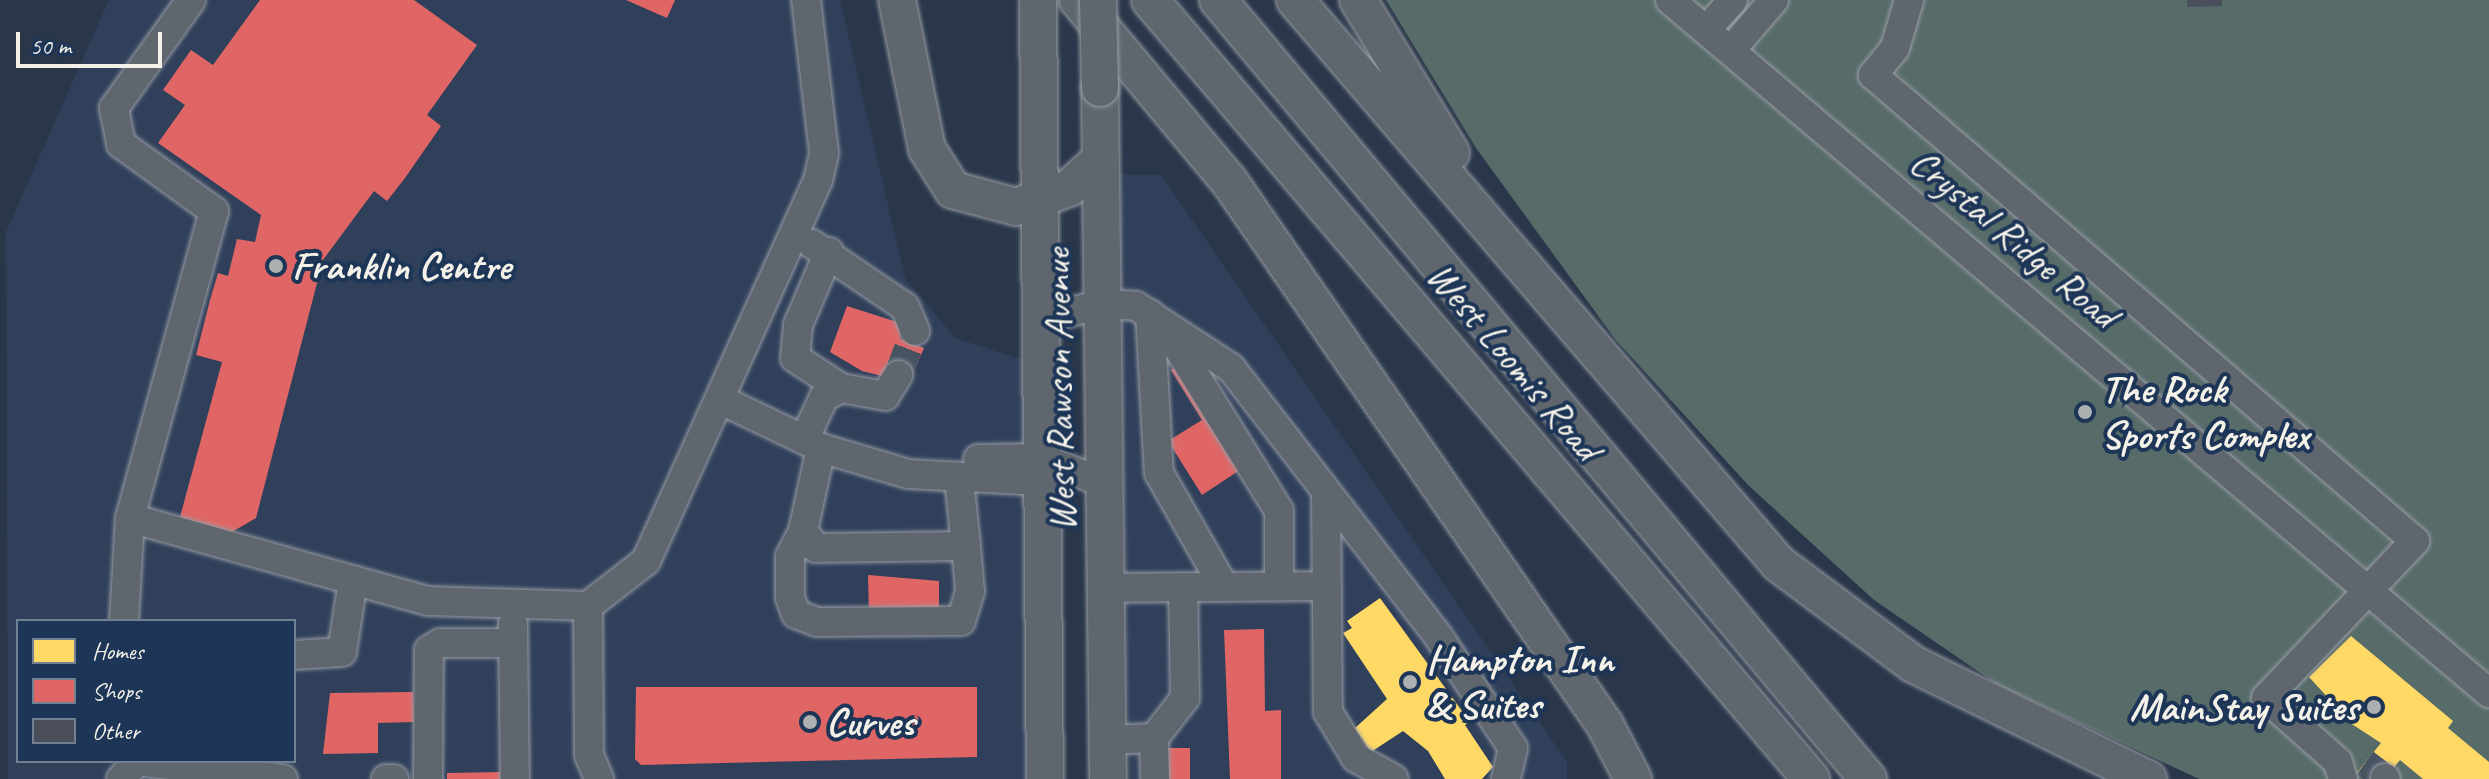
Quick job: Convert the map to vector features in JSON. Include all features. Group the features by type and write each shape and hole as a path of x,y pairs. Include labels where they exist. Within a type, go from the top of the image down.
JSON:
{"main road":[{"path":"897,0 933,167 967,198 1016,207 1038,202 1069,188 1100,160"},
{"path":"1078,0 1229,181 1605,725 1633,779"},
{"name":"West Rawson Avenue","path":"1098,0 1108,779"},
{"name":"West Loomis Road","path":"1150,0 1811,779"},
{"name":"West Loomis Road","path":"1218,0 1868,779"},
{"path":"1295,0 1779,564 1913,664 2148,779"},
{"path":"1358,0 1504,240"},
{"name":"West Rawson Avenue","path":"1038,4 1045,779"},
{"path":"1605,725 1624,779"}],"street":[{"path":"124,619 130,518 214,211 121,144 114,108 191,0"},
{"path":"130,518 428,601 588,606 646,561 793,235 824,153 806,0"},
{"name":"Crystal Ridge Road","path":"1670,0 2489,693"},
{"path":"1706,30 1733,0"},
{"path":"1731,50 1774,0"},
{"path":"1904,3 1895,48 1873,75 2415,541 2369,593 2266,698 2363,772"},
{"path":"793,235 829,252 905,307 915,331"},
{"path":"829,252 798,325 795,358 841,388 885,396 898,375"},
{"path":"1039,320 1102,304 1154,316 1231,368 1438,636 1513,748 1506,779"},
{"path":"1154,316 1279,511 1279,586"},
{"path":"1154,316 1159,473 1224,587"},
{"path":"841,388 824,397 813,444 803,531 790,556 790,598 796,614 817,622 961,621 970,591 959,478"},
{"path":"721,400 813,444 908,474 959,478 1041,469"},
{"path":"873,461 1041,469 1104,483"},
{"path":"1326,494 1328,712 1356,758 1386,777"},
{"path":"803,531 816,548 966,546"},
{"path":"296,655 342,652 353,580"},
{"path":"1105,588 1327,586"},
{"path":"1155,779 1154,738 1185,698 1183,587"},
{"path":"512,604 515,779"},
{"path":"588,606 589,755 599,779"},
{"path":"428,779 433,645 513,643"},
{"path":"1107,740 1154,738"},
{"path":"121,779 135,763"},
{"path":"153,763 283,779"},
{"path":"386,779 394,779"}],"shaded area":[{"path":"109,0 840,0 905,278 955,338 1027,361 1035,779 8,779 6,232"},
{"path":"1120,174 1161,175 1567,762 1567,779 1129,779"}],"green space":[{"name":"The Rock Sports Complex","path":"1386,0 2489,0 2489,779 2199,779 1998,685 1874,600 1748,485 1615,339 1476,148"}],"building: Homes":[{"name":"Hampton Inn & Suites","path":"1380,598 1470,722 1465,725 1493,767 1482,779 1445,779 1428,751 1403,731 1371,752 1355,728 1387,699 1343,633 1352,628 1347,621"},
{"path":"2351,636 2453,721 2448,728 2489,762 2489,779 2423,779 2400,760 2384,779 2356,774 2381,743 2327,708 2332,702 2309,677"}],"building: Shops":[{"name":"Franklin Centre","path":"260,0 414,0 477,45 427,115 441,126 405,178 387,201 374,191 323,260 256,518 232,532 180,517 222,362 196,355 210,300 218,273 228,276 237,239 255,242 261,215 158,143 185,105 163,90 191,50 213,65"},
{"path":"626,0 675,0 667,18"},
{"path":"847,306 897,322 901,339 924,348 911,378 886,369 882,376 862,371 830,352"},
{"path":"1196,354 1249,464 1202,495 1168,441 1202,420 1171,370"},
{"path":"868,575 939,581 939,614 869,616"},
{"path":"1264,629 1265,711 1281,710 1281,779 1230,779 1224,630"},
{"path":"636,687 977,687 977,757 641,765 635,759"},
{"path":"413,692 414,722 378,723 378,753 323,754 330,693"},
{"path":"1164,748 1190,748 1190,779 1164,779"},
{"path":"500,772 500,779 447,779 447,773"}],"building: Other":[{"path":"2187,0 2222,0 2222,6 2187,7"}],"tunnel":[{"path":"898,375 915,331"},
{"path":"2365,763 2385,778"}],"place":[{"name":"Franklin Centre","path":"276,266"},
{"name":"The Rock Sports Complex","path":"2085,412"},
{"name":"Hampton Inn & Suites","path":"1410,682"},
{"name":"MainStay Suites","path":"2374,707"},
{"name":"Curves","path":"810,722"}]}
